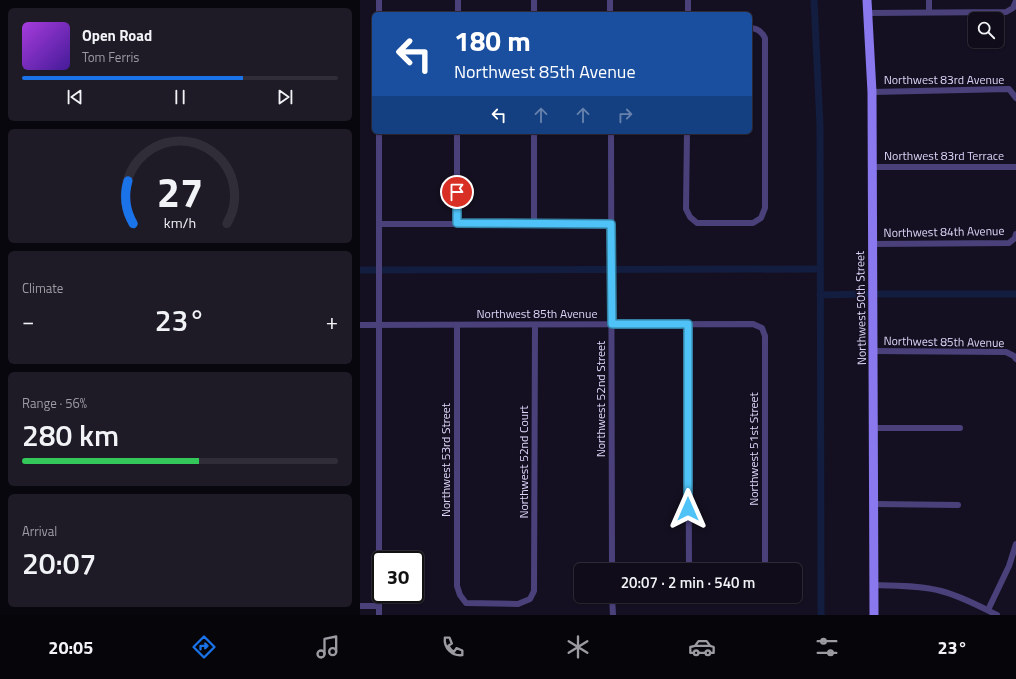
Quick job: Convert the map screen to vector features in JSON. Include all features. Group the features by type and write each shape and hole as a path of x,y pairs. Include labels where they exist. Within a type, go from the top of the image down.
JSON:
{"street":[{"path":"379,0 379,12"},
{"path":"458,0 458,12"},
{"path":"534,0 534,12"},
{"path":"610,0 610,12"},
{"path":"688,0 688,12"},
{"name":"Northwest 50th Street","path":"867,0 872,92 873,167 874,615"},
{"path":"929,0 929,12"},
{"path":"868,13 1006,12 1013,8 1016,1"},
{"path":"687,134 686,209 690,217 697,223 754,223 761,218 765,208 765,38 762,32 752,28"},
{"name":"Northwest 83rd Avenue","path":"872,92 1009,89 1015,96"},
{"path":"379,134 379,615"},
{"path":"457,134 457,223"},
{"path":"534,134 534,223"},
{"name":"Northwest 52nd Street","path":"611,134 612,563"},
{"name":"Northwest 83rd Terrace","path":"873,167 1016,167"},
{"path":"379,224 611,224"},
{"name":"Northwest 84th Avenue","path":"872,244 1009,243 1015,236"},
{"path":"688,324 689,563"},
{"name":"Northwest 85th Avenue","path":"360,325 753,324 762,328"},
{"name":"Northwest 53rd Street","path":"458,325 457,586 460,595 466,603 518,604 530,599"},
{"name":"Northwest 52nd Court","path":"530,599 534,591 535,325"},
{"name":"Northwest 51st Street","path":"762,328 765,336 765,563"},
{"name":"Northwest 85th Avenue","path":"874,351 1006,352 1015,357"},
{"path":"873,428 960,428"},
{"path":"874,504 958,505"},
{"path":"988,610 1009,566 1016,544"},
{"path":"874,586 915,586 940,591 968,600 997,615"},
{"path":"612,603 613,615"},
{"path":"360,606 379,606"}],"waterway":[{"path":"814,0 820,125 821,615"},
{"path":"360,270 820,269"},
{"path":"820,295 867,294"},
{"path":"879,294 1016,294"}],"route":[{"path":"457,192 457,223 611,224 612,324 688,324 688,509"}]}
